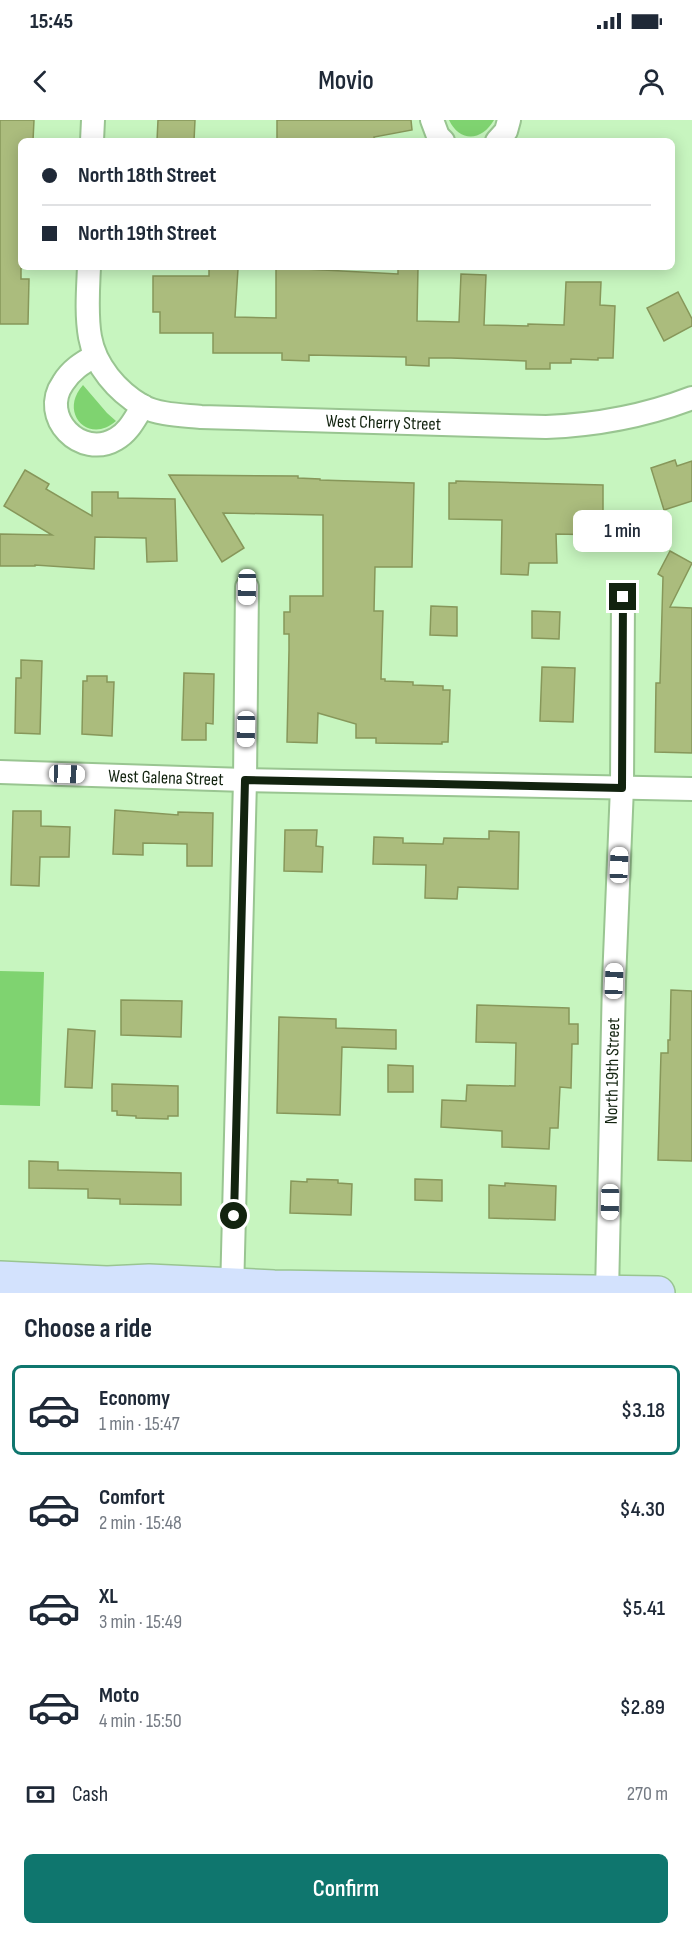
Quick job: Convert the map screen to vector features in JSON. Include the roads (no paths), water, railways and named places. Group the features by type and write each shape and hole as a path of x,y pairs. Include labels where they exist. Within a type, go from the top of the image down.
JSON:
{"main road":[{"path":"0,1278 107,1283 149,1281 233,1288 658,1293"}],"street":[{"path":"92,138 93,120"},
{"path":"432,120 440,138"},
{"path":"500,138 506,131 509,120"},
{"path":"89,270 90,336 95,356 76,367 62,383 57,393 56,403 60,424 66,432 84,443 105,444 123,434 143,406"},
{"name":"West Cherry Street","path":"95,356 116,386 143,406 169,414 201,417 546,427 583,426 671,406 692,398"},
{"path":"233,1288 245,780 247,587"},
{"name":"North 19th Street","path":"607,1293 614,981 622,788 623,597"},
{"name":"West Galena Street","path":"0,772 245,780 692,789"}]}
